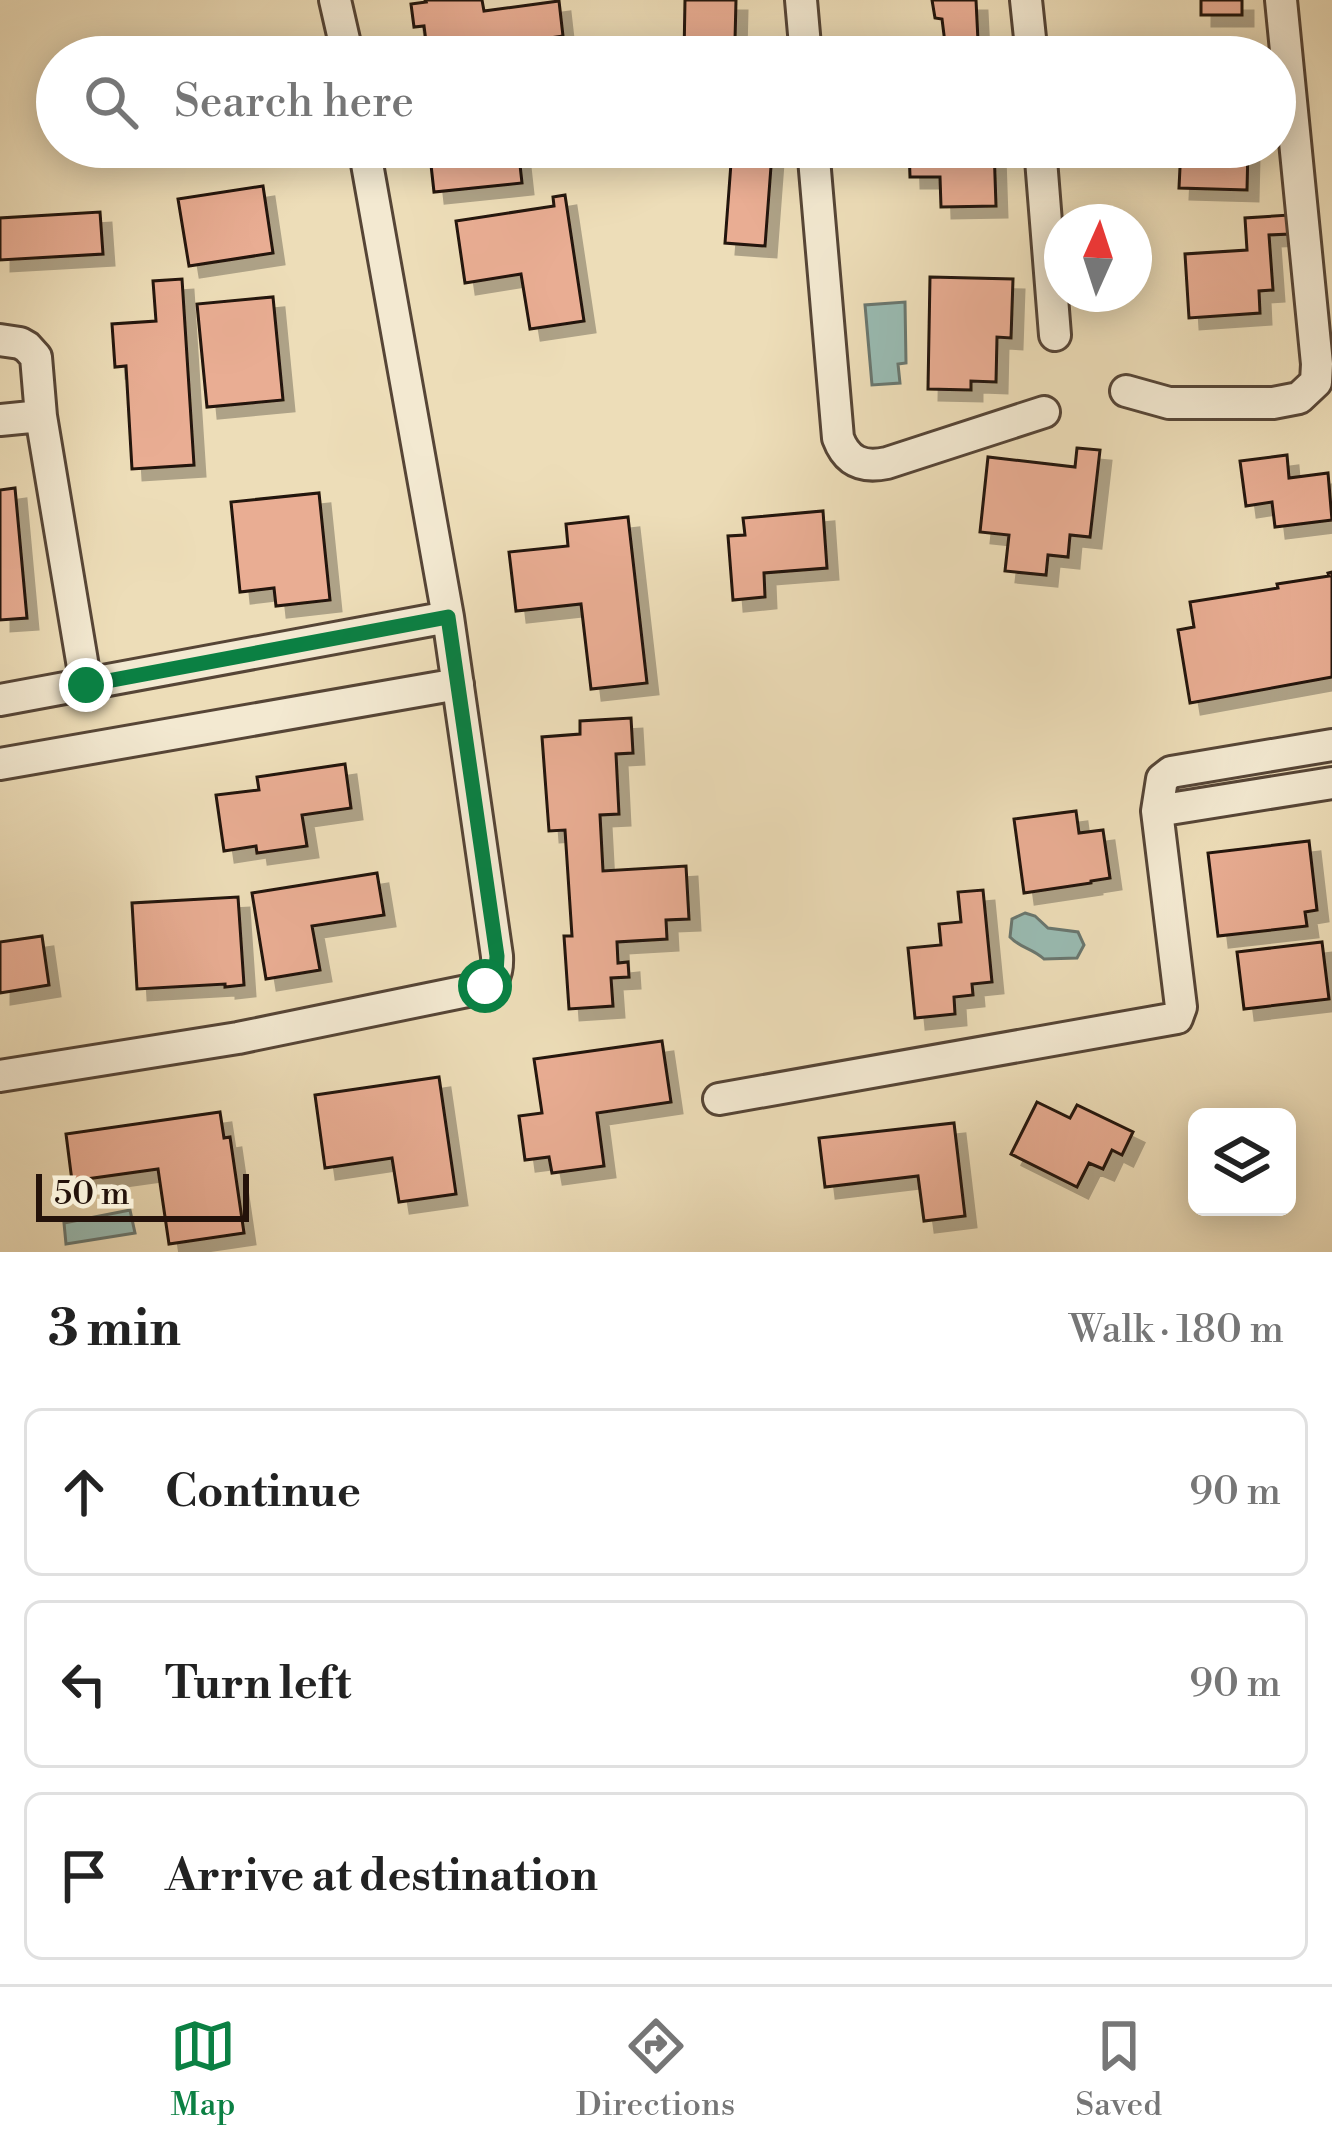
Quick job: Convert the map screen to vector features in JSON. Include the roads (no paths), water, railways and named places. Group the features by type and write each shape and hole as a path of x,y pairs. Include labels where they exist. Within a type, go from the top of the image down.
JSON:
{"street":[{"path":"335,0 343,36"},
{"path":"801,0 804,36"},
{"path":"1026,0 1030,36"},
{"path":"1281,0 1285,36"},
{"path":"1126,391 1169,404 1273,403 1299,398 1316,382 1296,148"},
{"path":"0,1076 238,1038 477,989 496,974 448,617 368,168"},
{"path":"815,168 838,438 850,459 862,465 887,463 1044,412"},
{"path":"1042,168 1054,335"},
{"path":"0,340 20,343 36,357 41,416 86,685"},
{"path":"0,420 41,416"},
{"path":"0,700 448,617"},
{"path":"0,764 458,684"},
{"path":"719,1099 1177,1018 1181,1007 1156,811 1159,784 1171,772 1332,745"},
{"path":"1156,811 1332,783"}],"water":[{"path":"905,302 906,363 898,364 900,383 872,385 865,305"},
{"path":"1025,913 1048,928 1078,932 1084,945 1077,958 1044,959 1014,941 1010,937 1012,919"},
{"path":"130,1210 135,1233 66,1244 64,1223"}]}
